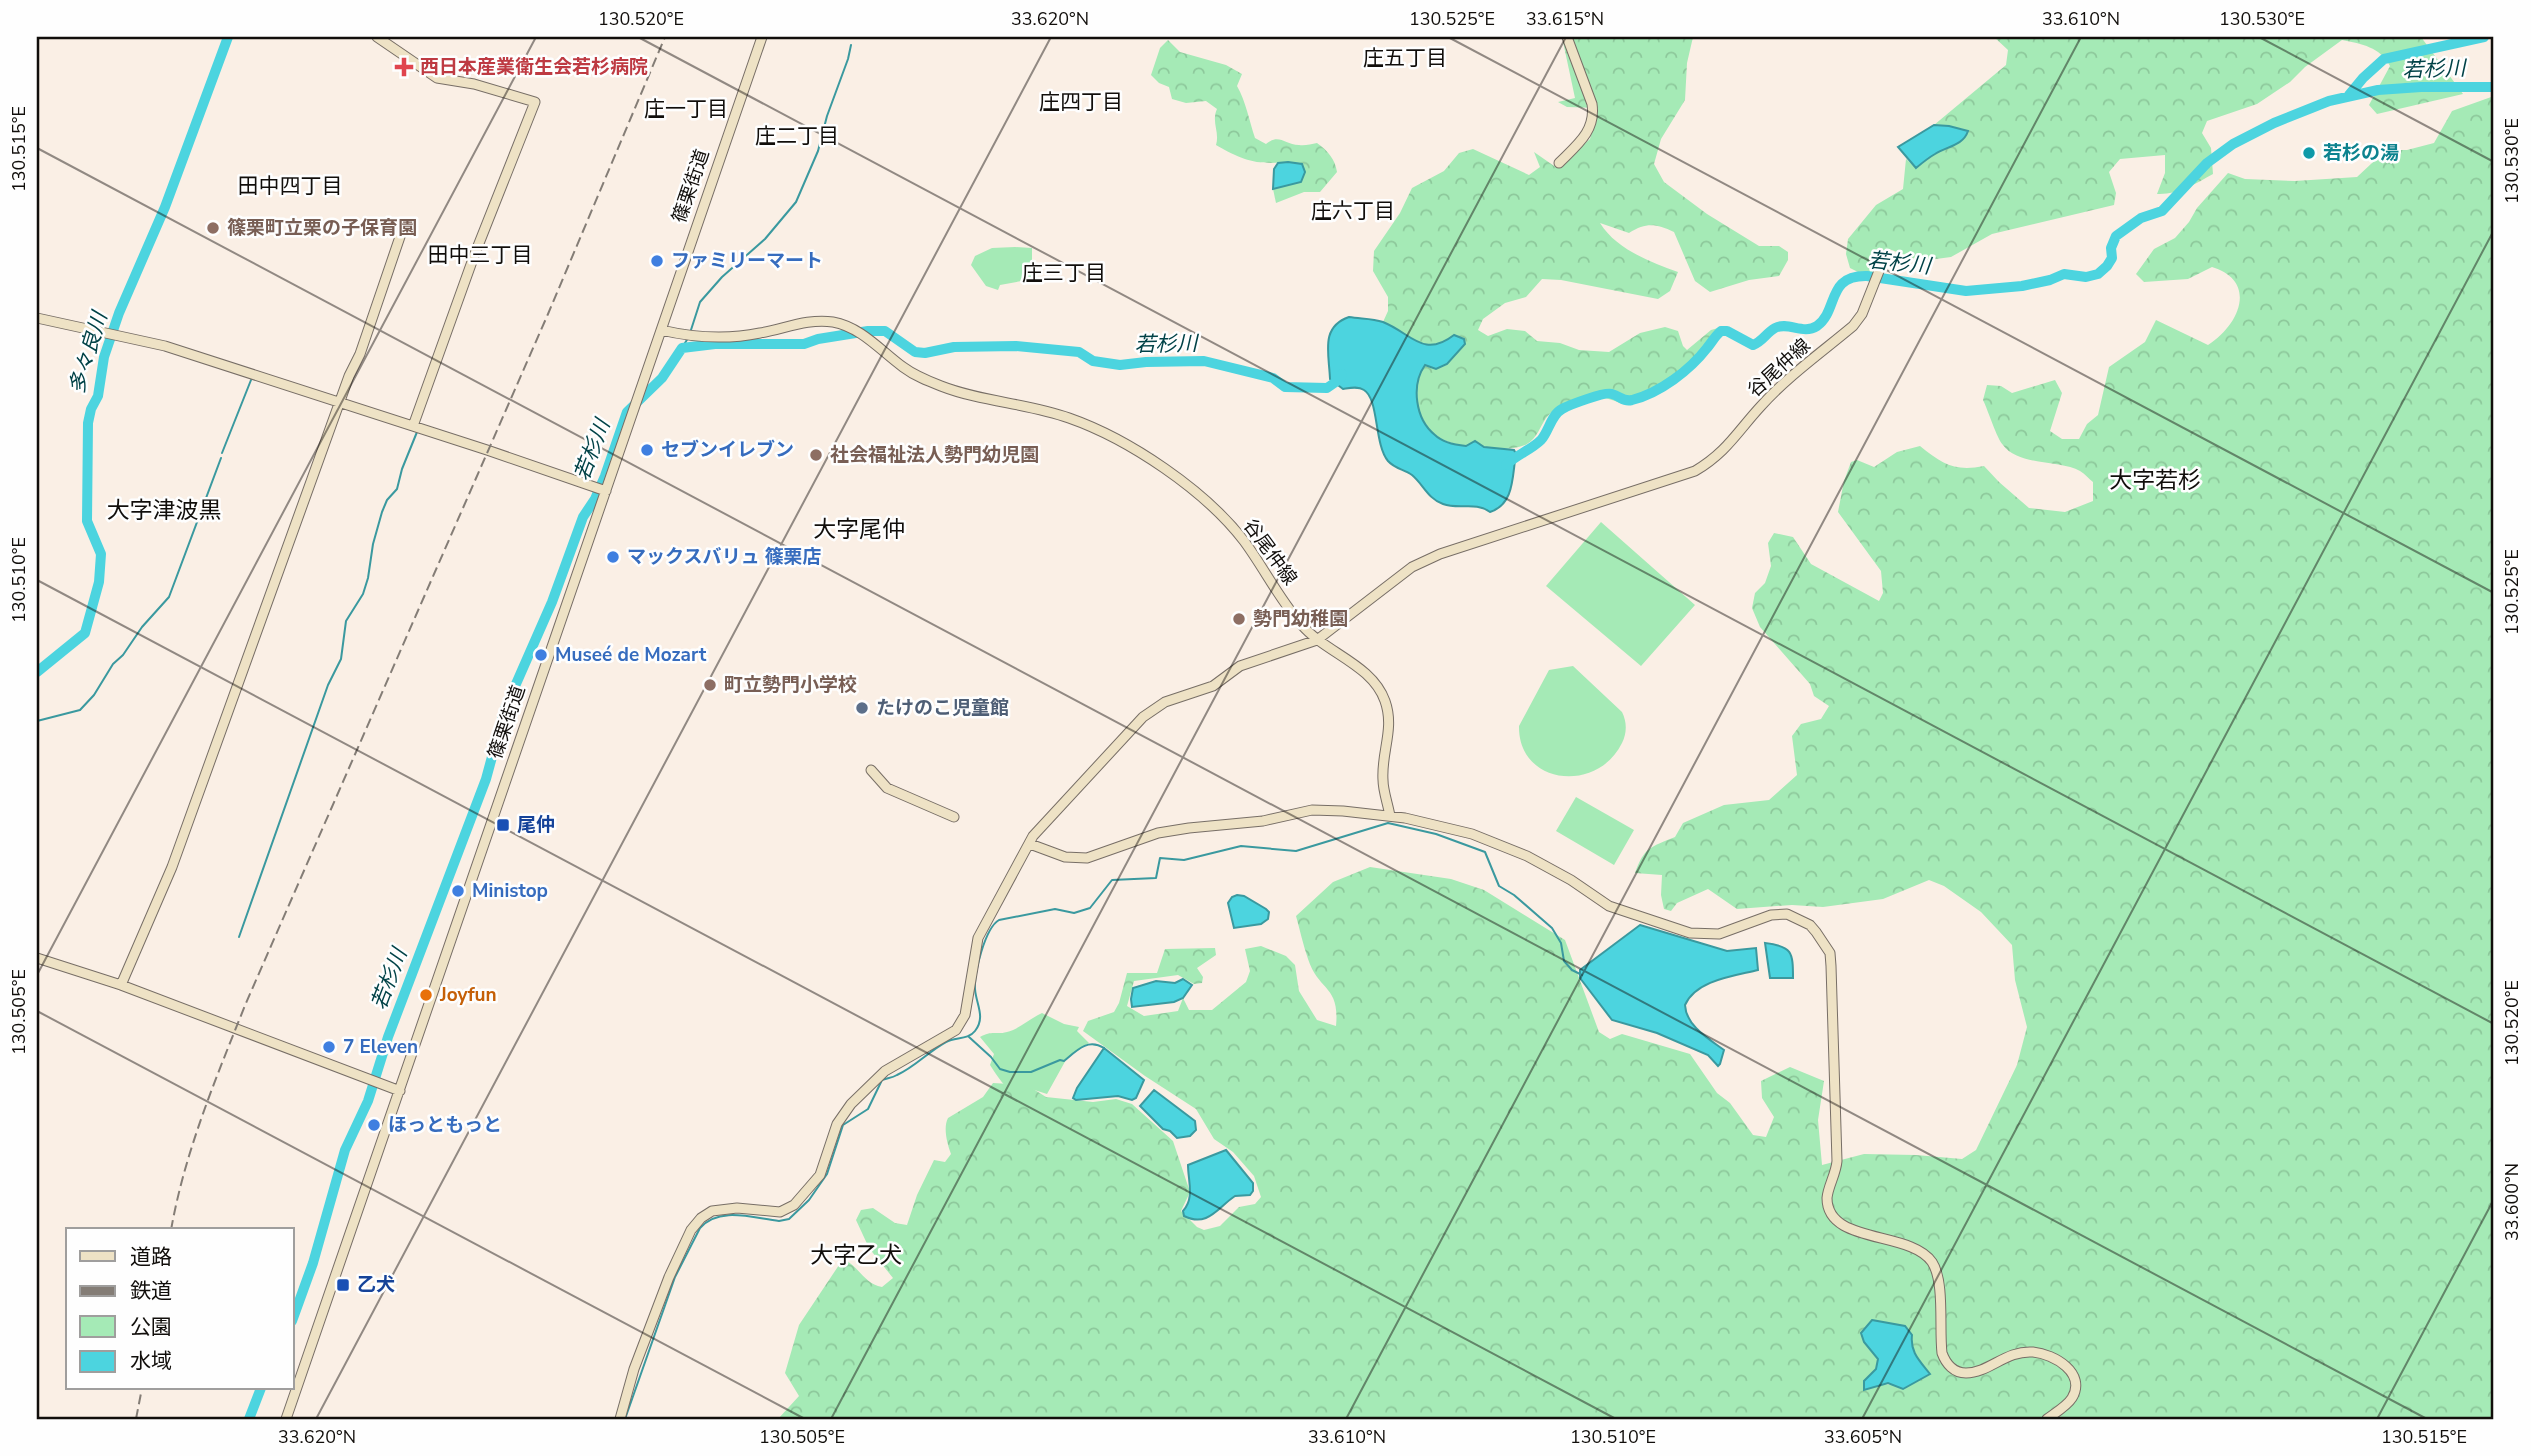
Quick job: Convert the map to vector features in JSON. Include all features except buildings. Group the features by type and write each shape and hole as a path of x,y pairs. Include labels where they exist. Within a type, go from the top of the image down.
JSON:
{"street":[{"path":"377,37 437,78 474,84 536,102 474,256 413,426"},
{"name":"篠栗街道","path":"286,1419 400,1091 602,489 636,402 762,37"},
{"path":"1559,163 1584,139 1591,127 1593,114 1592,104 1567,37"},
{"path":"121,985 172,867 349,376 360,354 404,225"},
{"name":"谷尾仲線","path":"661,330 697,338 728,338 808,322 830,322 858,332 914,375 941,386 970,396 1035,407 1107,434 1147,457 1202,499 1233,529 1301,625 1317,640 1412,567 1440,554 1695,471 1713,460 1730,445 1762,405 1853,326 1862,314 1880,269"},
{"path":"37,318 165,346 602,489"},
{"path":"620,1419 634,1369 691,1230 701,1218 712,1211 737,1208 780,1212 794,1205 820,1175 837,1124 851,1104 885,1071 956,1030 965,1015 978,938 1030,844 1042,825 1083,785 1143,717 1172,699 1213,686 1240,666 1317,640 1363,672 1385,699 1390,718 1383,779 1390,816"},
{"path":"871,770 887,788 954,817"},
{"path":"1030,844 1065,857 1087,858 1158,833 1263,821 1312,810 1390,816 1472,834 1527,856 1571,880 1609,906 1690,933 1719,934 1778,914 1796,917 1810,925 1826,945 1832,966 1837,1161 1828,1192 1831,1215 1838,1222 1855,1230 1918,1250 1933,1264 1938,1279 1942,1353 1955,1370 1966,1373 2015,1353 2035,1352 2069,1368 2076,1380 2076,1390 2071,1399 2047,1419"},
{"path":"37,958 121,985 400,1091"}],"green space":[{"path":"1562,37 1693,37 1687,63 1685,100 1661,139 1654,164 1664,182 1707,214 1759,246 1779,246 1788,252 1788,260 1779,276 1749,280 1710,292 1695,281 1674,232 1652,225 1629,233 1600,223 1624,247 1678,272 1670,291 1658,299 1561,280 1542,279 1526,297 1505,303 1483,319 1478,330 1488,336 1507,329 1525,331 1537,341 1560,343 1579,350 1609,352 1640,333 1665,327 1678,331 1687,350 1711,330 1718,328 1713,347 1669,385 1620,403 1591,397 1561,405 1546,418 1533,439 1519,447 1494,449 1453,443 1434,434 1427,426 1417,405 1416,388 1425,365 1436,369 1447,364 1461,349 1454,335 1444,341 1426,344 1409,338 1383,322 1388,311 1388,297 1373,271 1374,251 1400,213 1412,188 1444,171 1459,153 1473,149 1529,175 1540,167 1534,152 1557,168 1590,139 1598,108 1567,107 1558,102 1575,98"},
{"path":"1994,37 2421,37 2463,94 2377,114 2369,105 2390,66 2376,50 2342,40 2305,67 2290,82 2257,104 2207,121 2202,133 2211,148 2213,174 2193,185 2172,193 2157,194 2165,173 2165,155 2120,159 2109,172 2116,193 2114,205 1992,234 1951,257 1921,261 1889,249 1874,273 1858,272 1850,268 1846,254 1848,239 1876,205 1903,189 1906,159 1916,168 1936,153 1961,142 1963,129 1934,125 2006,65 2008,50"},
{"path":"1168,40 1180,52 1226,65 1242,74 1237,86 1255,138 1266,144 1275,139 1301,145 1317,143 1324,149 1333,159 1337,172 1320,192 1304,192 1276,203 1273,189 1301,181 1288,162 1250,161 1216,145 1217,109 1206,101 1186,103 1172,99 1169,87 1159,83 1151,75 1160,48"},
{"path":"2494,96 2494,1419 778,1419 799,1396 785,1373 799,1325 843,1259 876,1285 882,1287 893,1278 869,1248 856,1220 861,1210 873,1208 895,1223 907,1225 917,1195 934,1160 945,1162 951,1154 946,1131 948,1118 983,1097 993,1083 1027,1085 1046,1097 1093,1102 1116,1099 1132,1104 1173,1141 1190,1192 1181,1211 1197,1227 1204,1230 1220,1226 1239,1207 1255,1204 1261,1197 1254,1176 1233,1152 1214,1139 1196,1109 1083,1031 1088,1021 1114,1012 1127,973 1157,973 1165,949 1215,948 1216,955 1197,968 1203,977 1202,983 1194,984 1178,975 1134,981 1127,1006 1144,1016 1178,1011 1183,998 1189,1010 1212,1010 1246,982 1250,971 1245,949 1261,946 1286,956 1295,965 1299,991 1317,1020 1336,1026 1335,1003 1313,970 1296,916 1333,882 1370,867 1451,879 1484,890 1565,940 1599,1032 1610,1039 1622,1034 1690,1054 1717,1093 1730,1103 1753,1135 1766,1137 1774,1117 1762,1098 1761,1081 1790,1067 1824,1081 1818,1120 1822,1165 1864,1154 1962,1159 1976,1150 2017,1065 2027,1027 2015,980 2012,945 1981,912 1944,886 1929,880 1883,899 1823,907 1792,905 1737,909 1708,889 1677,903 1671,911 1664,909 1661,895 1662,875 1635,873 1645,853 1675,837 1683,823 1724,805 1769,800 1797,775 1792,736 1801,724 1821,719 1829,706 1814,696 1810,684 1760,627 1752,608 1755,593 1765,583 1771,566 1768,543 1774,533 1793,537 1811,564 1879,601 1883,593 1881,571 1838,512 1844,481 1851,462 1857,460 1874,467 1897,452 1920,446 1949,465 1965,468 1984,466 2029,508 2065,512 2093,501 2093,482 2080,471 2029,460 2010,452 2003,445 1983,400 1987,385 2001,386 2012,393 2055,380 2062,393 2050,431 2062,439 2079,439 2087,424 2098,415 2109,367 2145,342 2156,320 2208,345 2229,326 2239,304 2239,293 2235,282 2226,274 2212,267 2188,279 2144,282 2136,274 2154,249 2175,238 2228,173 2245,179 2295,181 2357,177 2386,150 2407,150 2434,143 2452,111","holes":["1871,1321 1905,1326 1912,1335 1913,1350 1921,1363 1896,1385 1879,1384 1873,1388 1864,1381 1876,1369 1878,1359 1872,1350"]},
{"path":"992,248 1032,248 1032,279 1000,285 998,290 986,286 971,265 975,256"},
{"path":"1601,522 1695,605 1641,666 1546,586"},
{"path":"1573,666 1622,712 1626,731 1622,743 1610,759 1595,770 1578,776 1561,776 1545,771 1531,761 1522,746 1519,726 1549,670"},
{"path":"1576,797 1634,830 1614,865 1556,831"},
{"path":"1042,1013 1064,1024 1079,1027 1077,1031 1089,1043 1067,1058 1047,1094 1028,1088 1017,1096 990,1065 994,1054 980,1037 1011,1031"}],"water":[{"path":"1934,125 1968,131 1959,143 1935,154 1916,168 1898,147"},
{"path":"1278,163 1302,164 1305,172 1301,182 1273,189 1274,169"},
{"path":"1349,317 1383,322 1425,344 1434,345 1454,335 1464,339 1465,344 1447,364 1436,369 1425,365 1418,382 1417,402 1428,428 1441,440 1466,446 1475,441 1484,447 1514,450 1516,454 1511,488 1504,503 1498,508 1490,512 1479,507 1438,502 1412,475 1388,461 1380,444 1369,395 1359,388 1343,389 1330,379 1330,334 1340,321"},
{"path":"1237,895 1244,896 1266,909 1269,912 1268,919 1261,924 1234,928 1228,903"},
{"path":"1640,925 1727,951 1756,948 1758,970 1707,985 1690,997 1685,1005 1686,1013 1694,1026 1724,1050 1718,1066 1708,1055 1657,1033 1612,1020 1580,978 1580,970"},
{"path":"1765,943 1781,946 1789,952 1793,978 1770,978"},
{"path":"1183,979 1192,985 1183,998 1174,1002 1132,1007 1133,988 1156,981 1175,983"},
{"path":"1104,1048 1144,1080 1136,1098 1073,1098"},
{"path":"1154,1090 1195,1121 1196,1130 1190,1136 1177,1138 1170,1131 1163,1129 1140,1106"},
{"path":"1226,1150 1253,1183 1253,1191 1250,1195 1235,1196 1206,1218 1192,1219 1184,1216 1183,1211 1190,1195 1188,1165"},
{"path":"1872,1320 1905,1326 1912,1335 1916,1356 1930,1374 1903,1389 1888,1383 1864,1390 1864,1381 1876,1369 1878,1359 1864,1342 1861,1333"}],"waterway":[{"name":"多々良川","path":"37,672 85,633 99,582 101,554 87,521 88,423 91,409 98,396 104,357 119,313 165,207 228,37"},
{"path":"2349,95 2384,59 2484,37"},
{"path":"690,333 700,302 722,277 765,239 796,202 818,151 851,45"},
{"name":"若杉川","path":"1506,465 1541,440 1555,415 1562,409 1608,394 1624,400 1643,397 1674,380 1700,356 1721,331 1727,331 1753,345 1780,326 1806,329 1817,326 1824,319 1839,287 1854,277 1867,276 1966,291 2022,286 2064,274 2086,277 2098,274 2112,258 2111,248 2116,236 2141,218 2162,211 2207,163 2233,144 2274,123 2329,101 2378,90 2494,87"},
{"name":"若杉川","path":"294,1315 313,1263 345,1150 368,1101 388,1037 486,779 505,709 552,602 583,517 605,476 627,412 662,378 682,348 715,344 804,344 818,339 885,331 915,352 925,353 954,347 1016,346 1079,352 1093,361 1120,365 1204,361 1273,378 1285,387 1327,388 1340,379 1342,374"},
{"path":"682,348 688,338"},
{"path":"222,453 251,380"},
{"path":"239,937 328,685 341,659 346,621 363,594 382,512 387,500 397,489 417,432"},
{"path":"37,721 80,710 94,695 113,664 123,655 142,627 169,597 221,458"},
{"path":"625,1419 675,1277 700,1228 708,1221 726,1215 779,1221 789,1219 809,1200 827,1174 843,1125 868,1109 882,1080 904,1072 946,1042 969,1036 975,1031 980,1021 975,989 978,962 989,932 999,920 1055,909 1074,913 1090,908 1112,880 1156,878 1160,858 1184,860 1241,846 1296,851 1388,823 1436,834 1485,852 1499,886 1514,895 1552,928 1561,943 1564,961 1572,970 1582,975"},
{"path":"969,1037 1000,1069 1010,1072 1031,1072 1060,1060 1064,1061 1078,1049 1088,1045 1104,1048"},
{"name":"若杉川","path":"249,1419 260,1390"}],"railway":[{"path":"171,1228 193,1143 246,1003 548,314 665,37"},
{"path":"136,1419 142,1390"}],"place":[{"name":"西日本産業衛生会若杉病院","path":"404,67"},
{"name":"若杉の湯","path":"2309,153"},
{"name":"篠栗町立栗の子保育園","path":"213,228"},
{"name":"ファミリーマート","path":"657,261"},
{"name":"セブンイレブン","path":"647,450"},
{"name":"社会福祉法人勢門幼児園","path":"816,455"},
{"name":"マックスバリュ 篠栗店","path":"613,557"},
{"name":"勢門幼稚園","path":"1239,619"},
{"name":"Museé de Mozart","path":"541,655"},
{"name":"町立勢門小学校","path":"710,685"},
{"name":"たけのこ児童館","path":"862,708"},
{"name":"尾仲","path":"503,825"},
{"name":"Ministop","path":"458,891"},
{"name":"Joyfun","path":"426,995"},
{"name":"7 Eleven","path":"329,1047"},
{"name":"ほっともっと","path":"374,1125"},
{"name":"乙犬","path":"343,1285"}],"district":[{"name":"庄五丁目","path":"1405,58"},
{"name":"庄四丁目","path":"1081,102"},
{"name":"庄一丁目","path":"686,109"},
{"name":"庄二丁目","path":"797,136"},
{"name":"田中四丁目","path":"290,186"},
{"name":"庄六丁目","path":"1353,211"},
{"name":"田中三丁目","path":"480,255"},
{"name":"庄三丁目","path":"1064,273"},
{"name":"大字若杉","path":"2155,480"},
{"name":"大字津波黒","path":"164,510"},
{"name":"大字尾仲","path":"859,529"},
{"name":"大字乙犬","path":"856,1255"}]}
